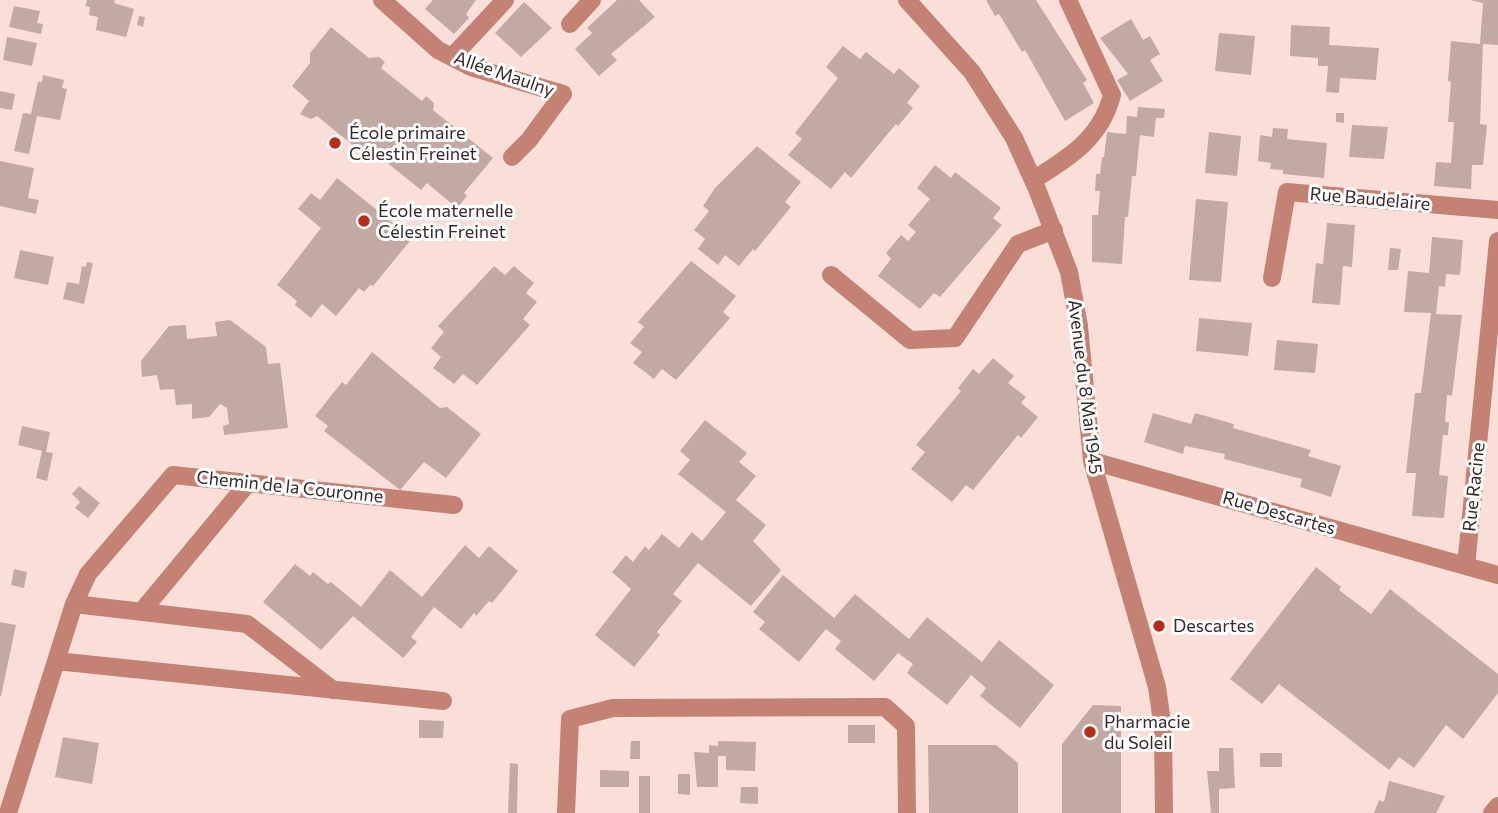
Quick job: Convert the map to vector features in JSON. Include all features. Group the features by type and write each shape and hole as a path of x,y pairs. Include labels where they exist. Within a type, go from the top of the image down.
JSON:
{"street":[{"name":"Allée Maulny","path":"382,0 438,50 471,66 563,94 529,140 512,157"},
{"path":"452,57 505,0"},
{"path":"570,24 592,0"},
{"name":"Avenue du 8 Mai 1945","path":"908,0 972,72 1013,138 1054,230 1069,272 1079,326 1092,461 1157,687 1163,729 1164,813"},
{"path":"1033,180 1068,159 1106,120 1112,95 1068,0"},
{"name":"Rue Baudelaire","path":"1272,278 1287,192 1498,210"},
{"path":"831,275 910,340 955,338 1018,244 1054,230"},
{"name":"Rue Racine","path":"1466,566 1493,347 1498,241"},
{"name":"Rue Descartes","path":"1092,461 1498,575"},
{"name":"Chemin de la Couronne","path":"8,813 74,604 88,575 173,475 454,505"},
{"path":"142,611 248,483"},
{"path":"74,604 247,624 333,690"},
{"path":"56,661 443,701"},
{"path":"566,813 570,719 613,708 885,707 906,726 906,813"},
{"path":"1492,813 1498,806"}],"building":[{"path":"87,0 115,0 114,3 134,9 126,37 96,30 98,17 89,15 90,7 85,6"},
{"path":"433,0 476,0 466,14 469,18 454,34 425,9"},
{"path":"617,0 639,0 655,17 611,54 617,60 599,76 575,49 592,33 587,28"},
{"path":"986,0 1036,0 1087,80 1083,83 1094,103 1065,121 1025,50 1022,52 999,14 995,16"},
{"path":"1470,0 1498,0 1498,45 1483,44 1480,124 1487,125 1483,165 1472,165 1471,189 1434,186 1436,162 1451,163 1454,122 1448,122 1451,82 1448,81 1451,41 1480,44 1483,3"},
{"path":"524,2 552,28 521,57 495,33"},
{"path":"14,6 40,11 37,23 43,24 41,34 9,27"},
{"path":"139,16 145,17 143,27 137,25"},
{"path":"1131,19 1143,40 1150,36 1160,54 1150,60 1163,81 1130,101 1117,80 1128,74 1100,38"},
{"path":"1291,25 1330,27 1329,45 1379,48 1376,80 1340,78 1339,93 1326,92 1328,66 1318,66 1318,58 1290,56"},
{"path":"331,27 369,58 379,57 385,62 381,68 422,101 426,96 434,103 433,110 493,158 464,193 467,196 457,208 427,183 421,190 369,148 365,155 317,116 311,119 300,114 309,101 292,86 310,63 310,53"},
{"path":"1219,33 1255,36 1251,75 1215,71"},
{"path":"7,37 37,43 32,66 3,60"},
{"path":"843,46 860,59 866,52 894,74 899,68 920,86 907,103 913,108 898,126 896,124 851,178 845,172 831,189 788,155 802,139 795,133 838,78 826,67"},
{"path":"43,75 64,80 62,88 67,89 60,120 37,116 29,154 14,151 23,113 31,114 38,82 42,82"},
{"path":"0,91 15,94 12,110 0,108"},
{"path":"1138,107 1165,109 1164,118 1156,118 1154,137 1140,135 1136,176 1132,176 1128,217 1125,217 1122,264 1092,262 1092,215 1098,215 1100,191 1095,191 1096,174 1100,174 1107,132 1126,134 1127,116 1137,117"},
{"path":"1336,113 1344,113 1344,123 1336,122"},
{"path":"1352,125 1388,127 1384,159 1349,157"},
{"path":"1273,128 1288,129 1287,139 1327,143 1324,178 1283,174 1283,170 1270,169 1271,163 1258,161 1260,135 1272,137"},
{"path":"1209,132 1241,136 1237,176 1205,173"},
{"path":"757,146 801,182 785,202 791,207 755,251 753,249 739,266 725,255 718,265 698,249 705,239 694,230 709,211 703,206 715,188"},
{"path":"0,161 34,168 28,198 39,200 36,214 0,206"},
{"path":"935,165 951,178 955,172 1001,208 993,218 1002,225 940,297 934,293 920,309 878,276 891,259 886,253 901,235 908,241 916,232 908,225 930,199 917,188"},
{"path":"337,178 409,236 407,239 410,241 373,286 370,285 364,292 359,288 336,316 322,304 311,318 295,305 297,301 277,285 321,228 298,209 311,193 320,200"},
{"path":"1196,199 1228,202 1221,282 1189,280"},
{"path":"1327,223 1355,225 1352,267 1343,266 1340,305 1312,303 1316,263 1323,264"},
{"path":"1432,237 1463,240 1460,275 1446,274 1445,287 1439,286 1436,314 1462,315 1452,396 1447,395 1445,422 1449,422 1448,435 1443,435 1439,475 1448,476 1444,518 1412,516 1416,473 1406,473 1415,393 1421,393 1431,313 1404,312 1408,271 1429,273"},
{"path":"1390,248 1401,249 1398,270 1388,270"},
{"path":"20,250 54,257 48,285 14,278"},
{"path":"691,261 736,296 723,312 730,318 676,380 662,369 654,379 633,363 642,352 630,343 644,327 638,322"},
{"path":"87,262 93,263 84,304 63,299 67,282 79,284 82,266 86,267"},
{"path":"494,266 505,275 514,266 534,283 526,293 537,302 523,319 530,325 477,385 463,374 454,384 433,368 441,357 431,348 444,332 438,326"},
{"path":"1199,318 1252,323 1248,356 1196,351"},
{"path":"230,320 266,347 268,364 280,363 288,428 224,435 223,426 229,424 227,408 220,404 209,417 192,419 192,404 176,405 174,389 160,390 157,375 142,377 141,361 169,326 186,325 187,339 217,336 215,322"},
{"path":"1277,340 1318,344 1315,373 1274,370"},
{"path":"372,352 440,408 447,407 481,434 446,478 424,462 400,490 324,431 328,426 315,416 342,382 346,385"},
{"path":"993,358 1014,376 1008,383 1026,397 1021,403 1038,417 1021,438 1018,435 973,490 966,485 952,502 911,469 925,452 916,445 961,391 958,388 973,369 979,374"},
{"path":"1153,413 1191,424 1195,413 1234,424 1233,428 1311,450 1308,456 1341,466 1331,497 1300,487 1302,479 1224,459 1225,454 1185,446 1183,454 1144,442"},
{"path":"705,420 747,453 739,462 756,476 736,500 766,525 753,541 781,570 751,606 698,563 673,594 682,601 657,632 660,635 634,667 595,635 631,589 612,572 626,555 633,562 645,546 649,550 662,534 679,548 692,532 702,541 726,512 678,474 690,460 680,451"},
{"path":"22,426 50,432 46,452 53,453 47,481 36,478 42,451 18,445"},
{"path":"79,486 100,503 88,518 75,508 80,502 72,494"},
{"path":"465,545 479,558 489,546 518,571 492,603 489,601 476,616 474,613 461,629 434,607 411,637 417,642 403,658 353,616 321,650 263,602 295,564 310,576 313,572 328,584 331,582 361,607 390,570 422,597"},
{"path":"1316,567 1341,587 1339,590 1371,614 1390,589 1498,674 1498,693 1463,739 1446,725 1414,768 1399,757 1389,770 1279,684 1262,704 1230,679"},
{"path":"14,569 27,572 24,588 11,585"},
{"path":"783,575 834,618 855,594 909,639 927,617 982,662 999,640 1054,685 1020,728 980,696 986,688 971,675 947,705 907,673 913,664 898,653 874,681 835,649 841,641 826,629 799,662 759,629 765,622 753,612"},
{"path":"0,622 16,625 1,696 0,696"},
{"path":"1093,705 1121,706 1121,813 1062,813 1062,744"},
{"path":"419,720 444,721 443,738 419,738"},
{"path":"848,725 875,725 875,743 848,743"},
{"path":"63,737 99,743 92,784 55,777"},
{"path":"631,741 640,741 640,759 630,759"},
{"path":"718,741 756,742 755,771 726,770 726,756 718,756 718,787 697,787 694,752 709,753 709,745 718,746"},
{"path":"928,745 996,745 1018,763 1018,813 929,813"},
{"path":"1219,748 1233,748 1235,788 1219,789 1219,813 1211,813 1207,771 1219,771"},
{"path":"1260,753 1282,753 1282,767 1260,767"},
{"path":"510,763 518,764 517,813 508,813"},
{"path":"600,770 629,771 629,787 600,787"},
{"path":"678,774 690,774 690,795 678,794"},
{"path":"639,776 650,776 650,813 639,813"},
{"path":"1389,781 1445,796 1436,813 1374,813 1379,800 1384,802"},
{"path":"741,787 758,787 758,804 740,803"}],"place":[{"name":"École primaire Célestin Freinet","path":"335,143"},
{"name":"École maternelle Célestin Freinet","path":"364,221"},
{"name":"Descartes","path":"1159,626"},
{"name":"Pharmacie du Soleil","path":"1090,732"}]}
